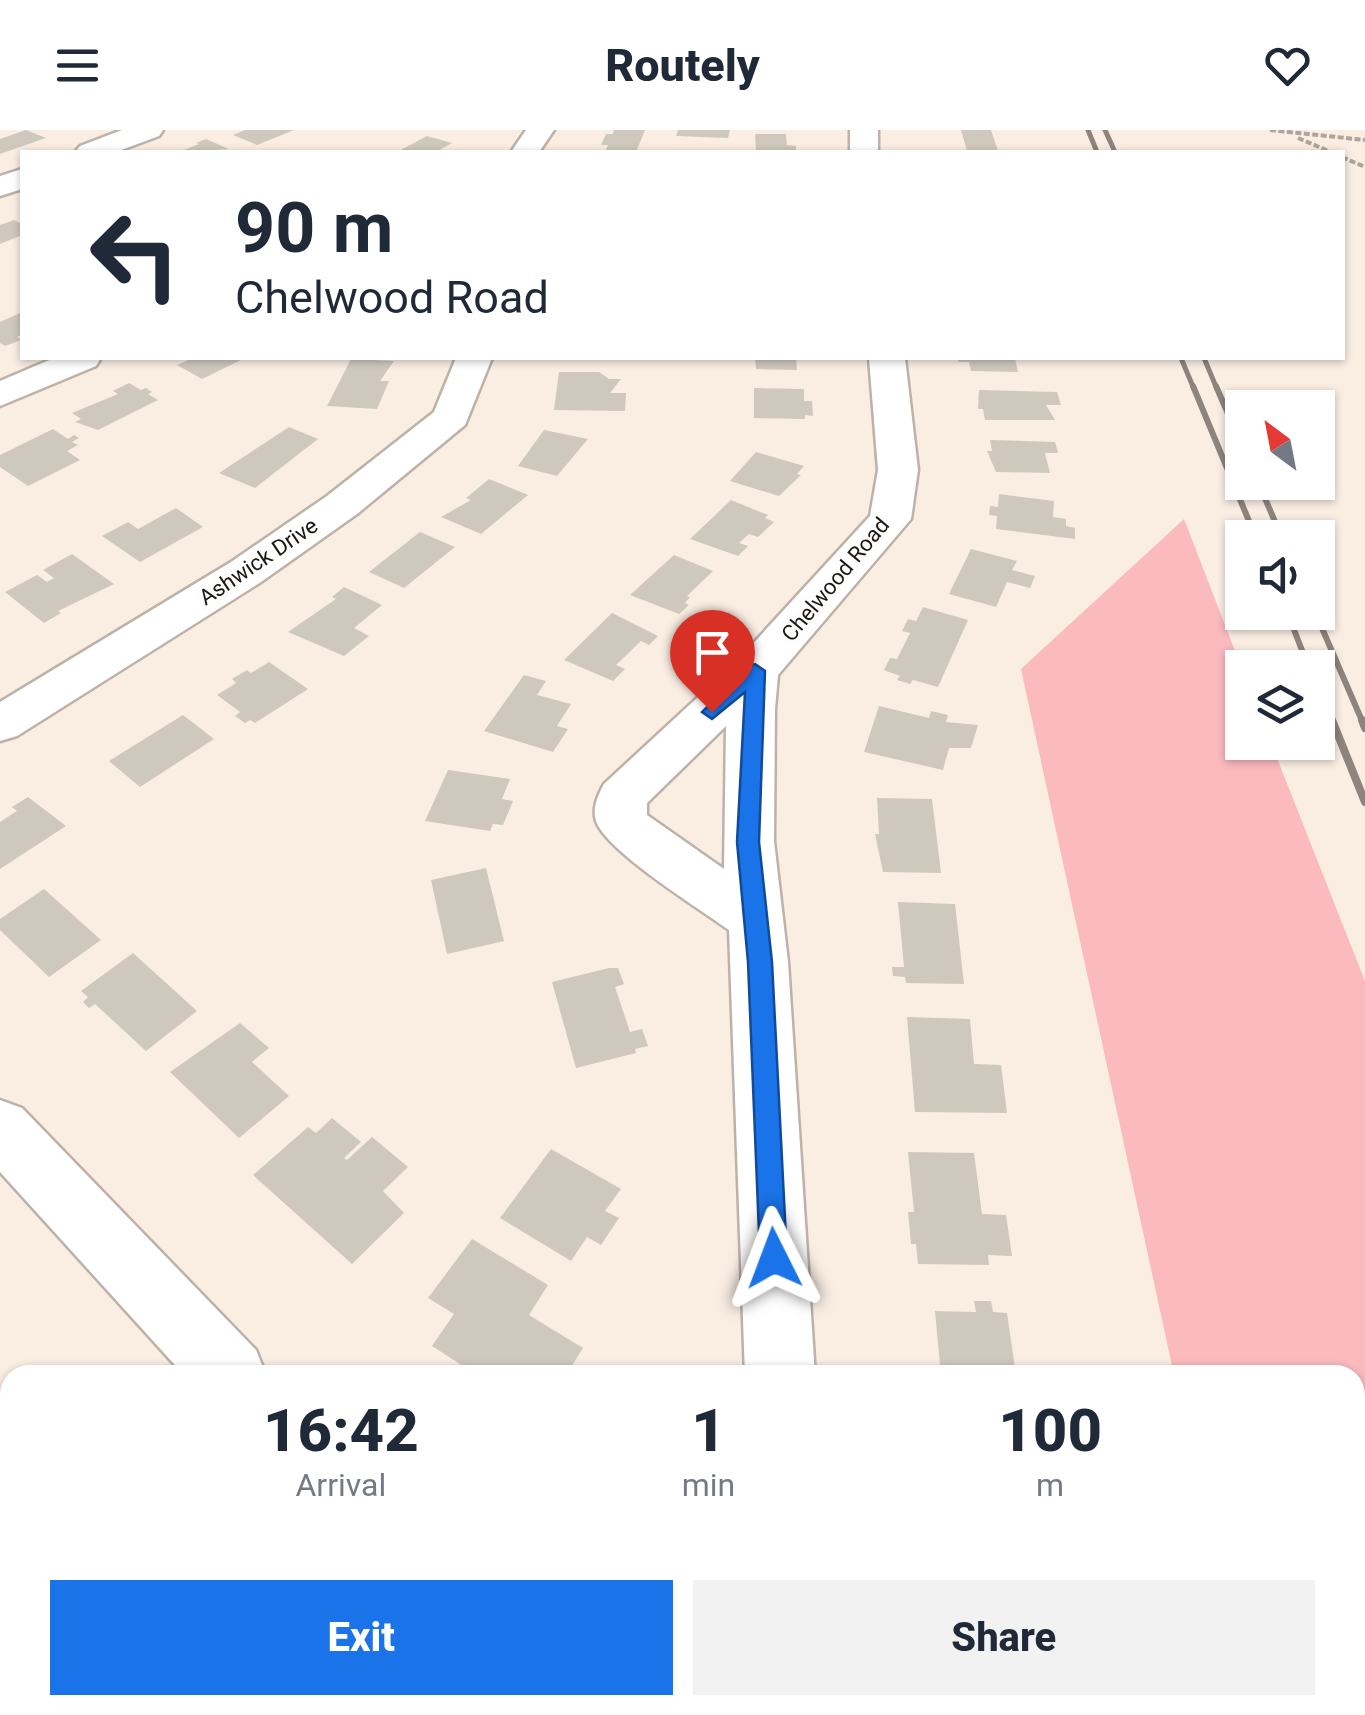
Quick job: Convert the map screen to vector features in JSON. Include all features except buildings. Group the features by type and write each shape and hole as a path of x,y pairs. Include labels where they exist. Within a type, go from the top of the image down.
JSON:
{"street":[{"path":"95,150 149,130"},
{"path":"0,396 78,360"},
{"name":"Ashwick Drive","path":"0,724 246,572 342,504 452,417 473,360"},
{"name":"Chelwood Road","path":"753,918 630,831 620,819 622,797 755,671 890,519 898,470 887,360"},
{"path":"755,671 748,842 760,962 780,1365"},
{"path":"0,1128 222,1365"}],"path":[{"path":"1270,130 1365,140"},
{"path":"1292,135 1327,150"}],"shaded area":[{"path":"1184,519 1235,650 1225,650 1225,760 1278,760 1365,981 1365,1365 1172,1365 1021,669"}],"railway":[{"path":"1088,130 1096,150"},
{"path":"1105,130 1114,150"},
{"path":"1182,360 1194,389"},
{"path":"1205,360 1217,389"},
{"path":"1193,386 1249,520"},
{"path":"1216,386 1225,407"},
{"path":"1266,500 1274,520"},
{"path":"1294,630 1302,650"},
{"path":"1323,630 1363,723"},
{"path":"1362,720 1365,728"},
{"path":"1335,727 1365,802"}],"route":[{"path":"712,712 755,671 748,842 760,962 774,1258"}]}
